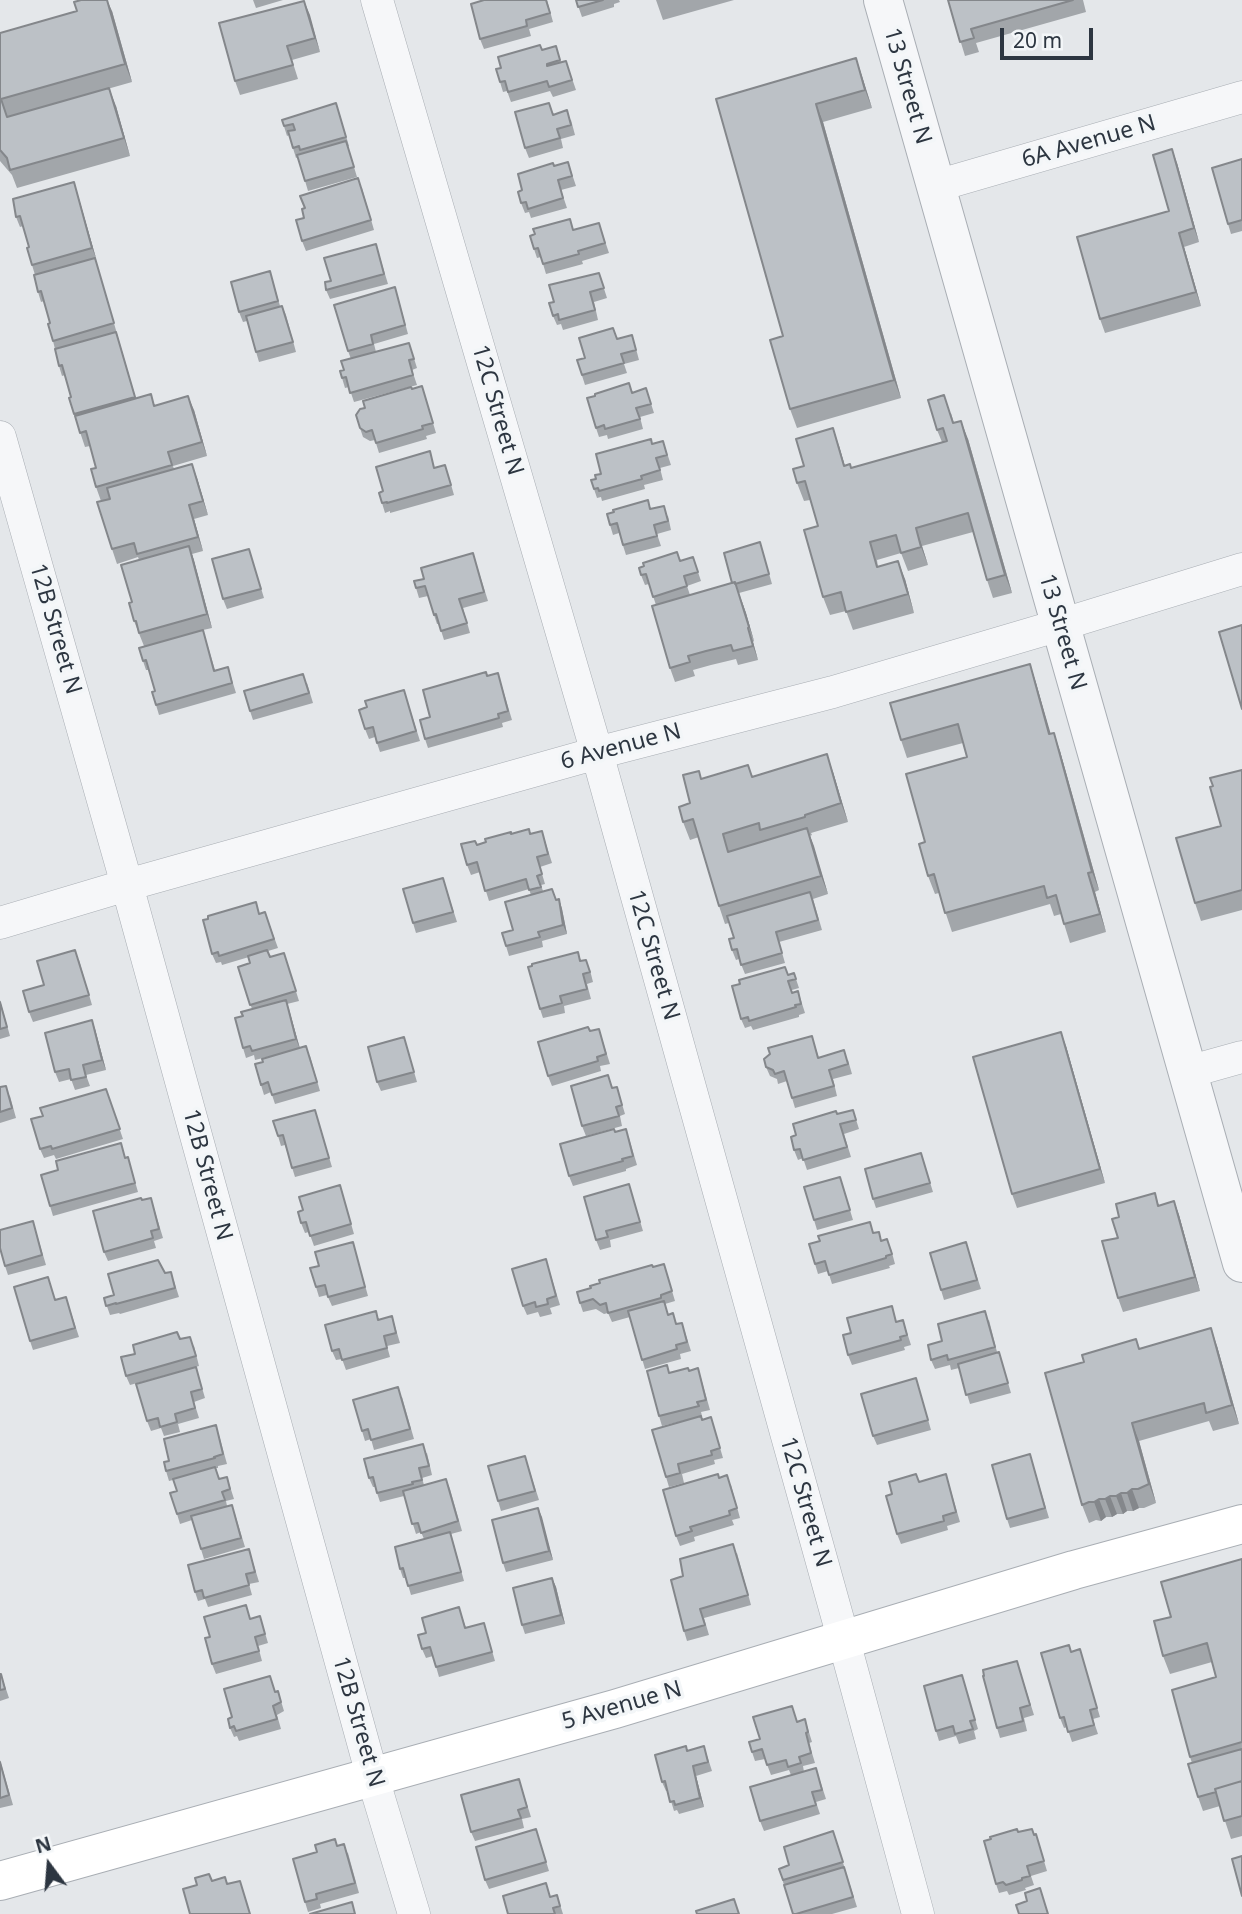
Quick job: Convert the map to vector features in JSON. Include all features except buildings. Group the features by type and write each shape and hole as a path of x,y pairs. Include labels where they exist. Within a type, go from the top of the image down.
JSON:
{"main road":[{"name":"5 Avenue N","path":"0,1881 615,1709 1074,1570 1242,1524"}],"street":[{"name":"12C Street N","path":"377,0 597,753 918,1914"},
{"name":"13 Street N","path":"883,0 1242,1264"},
{"name":"6A Avenue N","path":"936,186 1242,97"},
{"name":"12B Street N","path":"0,437 127,885 372,1775 414,1914"},
{"name":"6 Avenue N","path":"0,923 597,753 833,692 1242,569"},
{"path":"1188,1072 1242,1057"}]}
